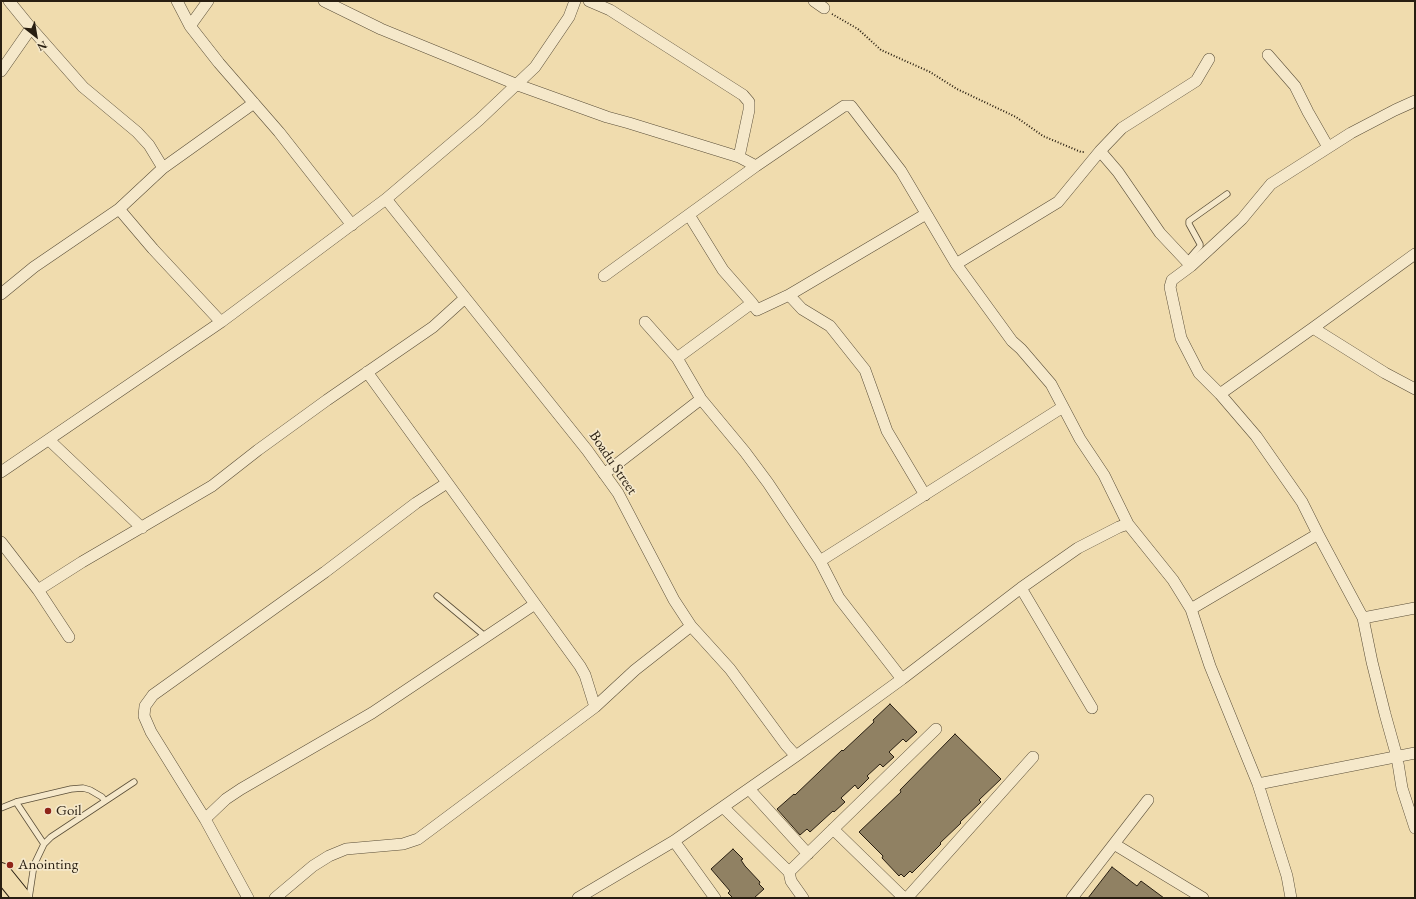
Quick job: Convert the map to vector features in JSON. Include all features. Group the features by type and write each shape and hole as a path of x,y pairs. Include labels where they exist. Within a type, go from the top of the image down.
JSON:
{"highway":[{"path":"1,872 22,898"}],"street":[{"path":"9,1 83,87 137,132 149,145 163,168"},
{"path":"177,1 190,26 219,63 279,132 352,225"},
{"path":"190,26 208,1"},
{"path":"324,1 382,29 518,85 607,118 629,123 739,157 756,166"},
{"path":"1,472 221,322 386,199 518,85 535,67 569,16 575,1"},
{"path":"589,1 610,10 743,95 749,102 749,110 739,157"},
{"path":"814,1 824,8"},
{"path":"1,71 31,28"},
{"path":"1268,55 1295,86 1328,147"},
{"path":"956,264 1058,202 1100,151 1122,128 1196,81 1209,59"},
{"path":"1415,101 1351,133 1271,184 1242,219 1189,263 1172,280 1170,287 1181,338 1199,373 1220,394 1256,436 1294,490 1302,502 1363,618 1374,670 1397,757 1402,788 1415,828"},
{"path":"1,294 34,267 119,209 163,168 254,103"},
{"path":"604,276 756,166 844,106 851,106 901,171 956,264 1012,341 1021,349 1050,384 1080,439 1104,476 1128,524 1172,580 1191,609 1210,666 1258,784 1287,876 1291,898"},
{"path":"1100,151 1118,172 1160,233 1189,263"},
{"name":"Boadu Street","path":"386,199 510,352 582,444 618,493 674,600 691,626 730,668 786,745 796,756"},
{"path":"119,209 153,249 221,322"},
{"path":"689,215 723,270 757,310 789,295 926,214"},
{"path":"1220,394 1415,254"},
{"path":"789,295 802,309 830,326 865,370 888,431 925,495"},
{"path":"38,590 82,562 212,486 258,450 433,327 465,298"},
{"path":"677,358 752,303"},
{"path":"644,322 677,358 701,399 745,452 768,483 820,561 839,598 902,679"},
{"path":"1313,328 1385,373 1415,389"},
{"path":"367,372 585,675 595,707"},
{"path":"604,474 701,399"},
{"path":"820,561 1063,407"},
{"path":"49,440 142,528"},
{"path":"248,898 205,819 151,732 144,716 145,706 153,695 325,572 416,503 447,484"},
{"path":"578,898 674,841 749,789 902,679 1020,588 1078,548 1128,524"},
{"path":"1191,609 1318,534"},
{"path":"1,542 38,590 69,637"},
{"path":"1020,588 1092,708"},
{"path":"205,819 226,799 241,789 372,713 535,604"},
{"path":"1363,618 1415,608"},
{"path":"275,898 313,866 329,856 346,849 403,844 418,839 595,707 635,670 691,626"},
{"path":"789,872 936,728"},
{"path":"1258,784 1415,753"},
{"path":"833,829 906,898 1033,757"},
{"path":"749,789 808,854"},
{"path":"1072,898 1148,800"},
{"path":"723,807 789,872 791,881 803,898"},
{"path":"674,841 715,898"},
{"path":"1114,844 1203,898"}],"lane":[{"path":"1189,263 1200,244 1188,224 1227,194"},
{"path":"437,596 486,637"},
{"path":"29,898 34,865 44,844 51,837 134,782"},
{"path":"1,808 16,802 71,789 83,788 96,793 105,801"},
{"path":"16,802 44,844"}],"path":[{"path":"824,8 858,29 881,50 930,72 957,90 1016,118 1043,136 1081,152 1100,151"}],"building":[{"path":"890,704 917,732 906,742 903,739 889,752 894,757 883,767 880,764 867,776 869,778 858,789 855,785 841,798 845,802 834,812 833,811 810,832 807,829 800,835 777,809 794,794 795,795 842,750 843,751 874,722 873,720"},
{"path":"955,734 1001,779 979,800 981,802 912,873 910,871 904,877 901,874 899,876 882,858 883,856 859,832 901,792 900,790"},
{"path":"733,849 743,859 741,860 745,866 760,882 759,884 764,889 754,898 733,898 728,893 730,891 711,869"},
{"path":"1112,867 1137,886 1141,881 1164,898 1088,898"}],"place":[{"name":"Goil","path":"48,811"},
{"name":"Anointing","path":"10,865"}]}
